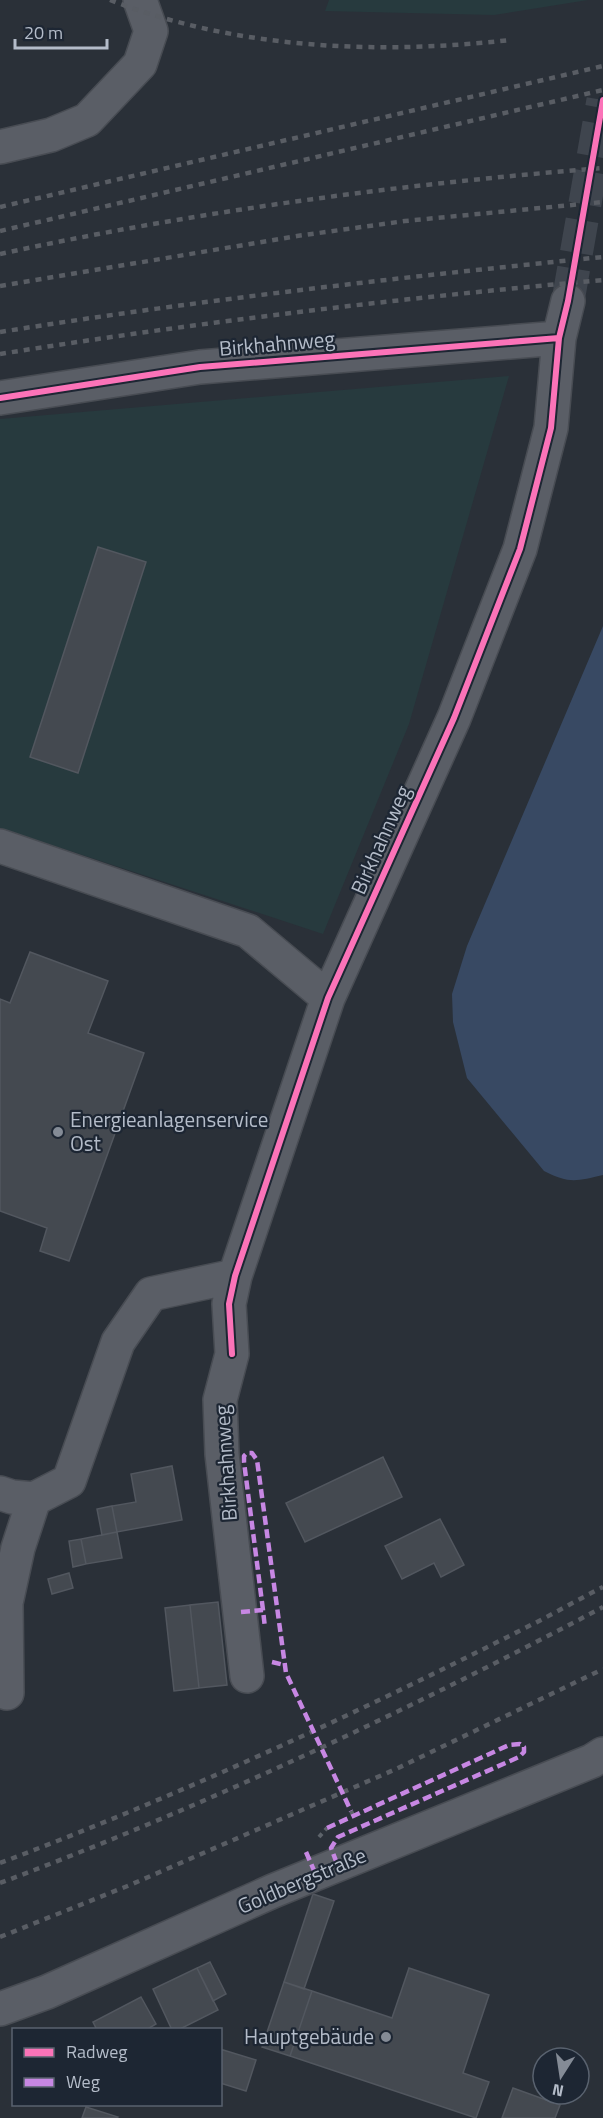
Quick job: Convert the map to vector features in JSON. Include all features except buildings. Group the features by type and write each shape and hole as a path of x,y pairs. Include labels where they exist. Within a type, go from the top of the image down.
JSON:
{"street":[{"path":"0,147 51,135 87,120 140,64 151,31 140,0"},
{"name":"Birkhahnweg","path":"247,1676 222,1454 220,1400 232,1354 229,1305 235,1276 328,998 454,718 520,549 550,428 559,338 568,301"},
{"name":"Birkhahnweg","path":"0,398 200,367 559,338"},
{"path":"0,846 248,931 328,998"},
{"path":"0,1493 12,1497 34,1499 69,1481 118,1342 151,1294 235,1276"},
{"path":"7,1693 6,1603 18,1548 34,1499"},
{"name":"Goldbergstraße","path":"0,2008 47,1992 273,1891 303,1881 581,1766 603,1754"}],"green space":[{"path":"329,0 588,0 494,15 325,11"},
{"path":"509,376 409,724 323,934 0,828 0,419"}],"water":[{"path":"603,626 603,1175 567,1180 544,1171 467,1078 453,1022 452,994 467,946"}],"tunnel":[{"path":"568,301 603,100"}],"railway":[{"path":"110,0 207,29 307,44 409,47 510,40"},
{"path":"0,207 603,66"},
{"path":"0,231 603,90"},
{"path":"0,254 149,225 300,201 451,182 603,168"},
{"path":"0,286 297,236 405,221 603,202"},
{"path":"0,332 301,290 603,257"},
{"path":"0,354 150,331 301,312 603,280"},
{"path":"0,1863 135,1810 268,1752 466,1658 603,1587"},
{"path":"0,1883 154,1822 306,1755 456,1683 603,1607"},
{"path":"0,1937 130,1885 396,1769 603,1669"}],"marked path":[{"path":"263,1610 244,1462 244,1456 247,1453 252,1453 257,1460 286,1673 351,1811"},
{"path":"241,1612 263,1610 265,1628"},
{"path":"272,1662 284,1665"},
{"path":"327,1828 509,1745 520,1744 524,1747 524,1752 519,1757 338,1837 331,1848 338,1866"},
{"path":"306,1852 316,1875"}],"cycle path":[{"path":"232,1354 229,1304 235,1276 328,998 454,718 520,549 551,428 559,338 568,301 603,100"},
{"path":"0,398 200,367 559,338"}],"place":[{"name":"Energieanlagenservice Ost","path":"58,1132"},
{"name":"Hauptgebäude","path":"386,2037"}]}
